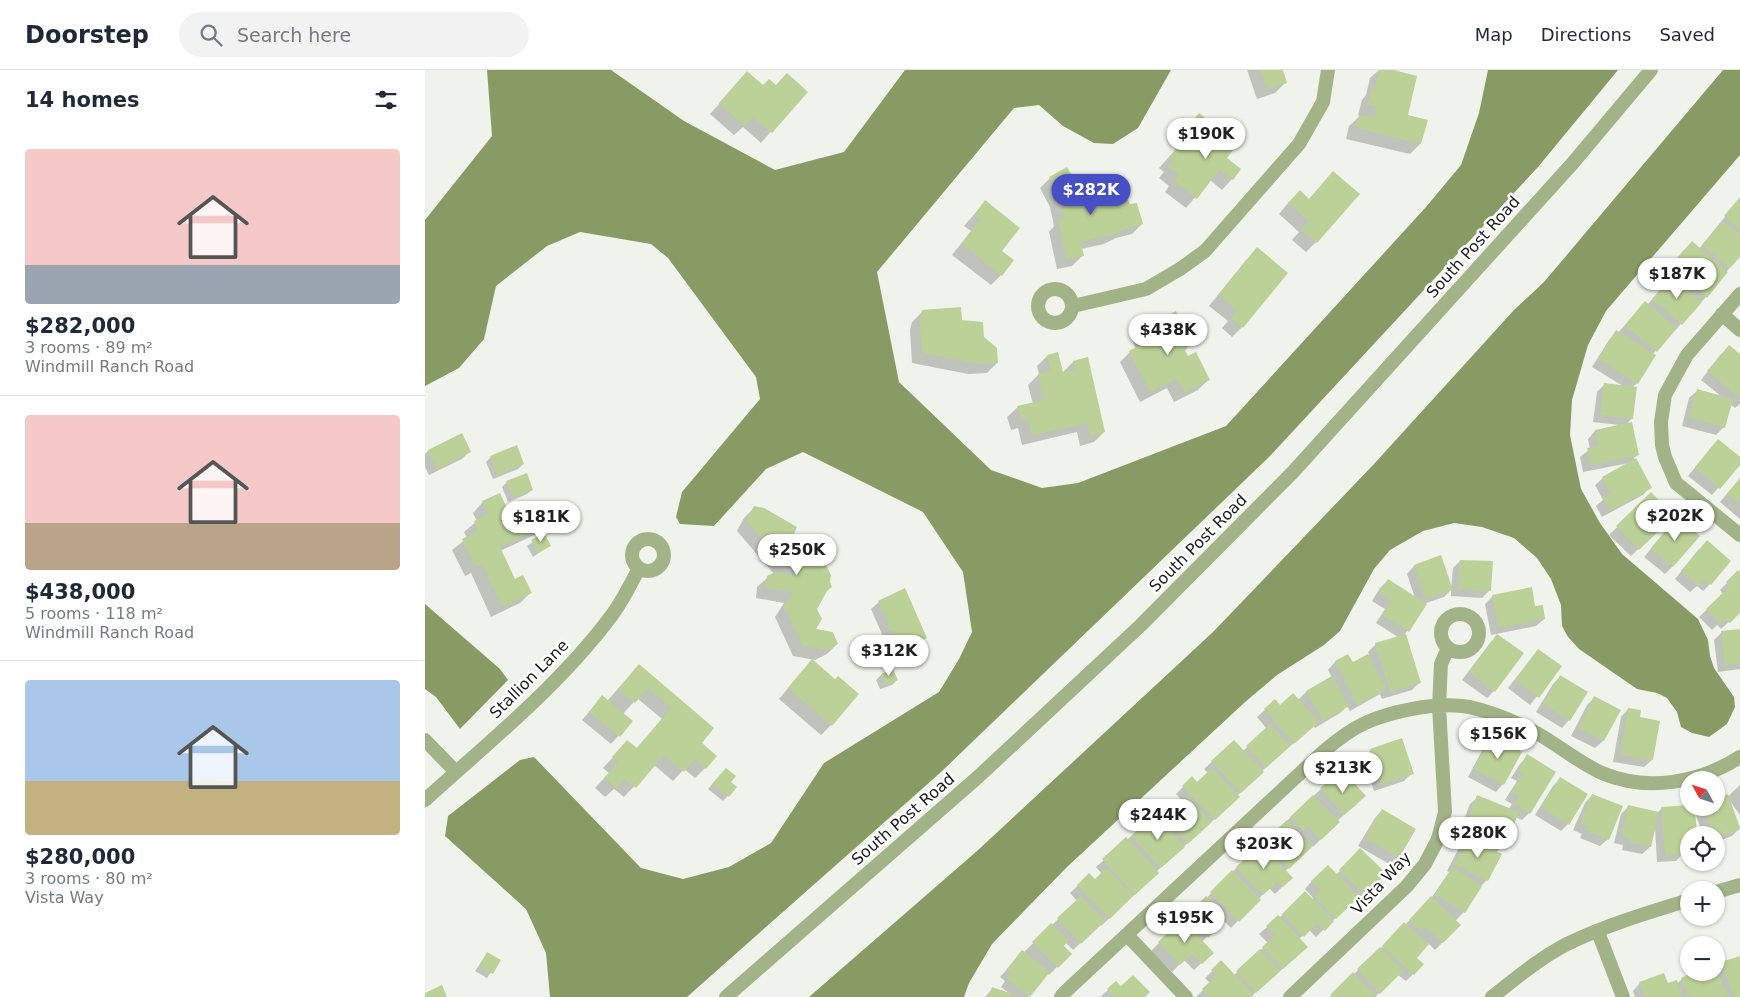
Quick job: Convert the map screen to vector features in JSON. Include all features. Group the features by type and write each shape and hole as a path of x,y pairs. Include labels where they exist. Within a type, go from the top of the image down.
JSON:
{"street":[{"path":"1073,306 1146,288 1180,269 1205,251 1299,144 1323,102 1329,70"},
{"name":"South Post Road","path":"726,997 978,777 1148,618 1293,472 1572,164 1651,70"},
{"path":"1740,294 1687,355 1665,394 1661,422 1662,445 1676,483 1740,535"},
{"path":"1722,314 1740,330"},
{"name":"Stallion Lane","path":"425,800 534,701 577,658 613,614 639,568"},
{"name":"Vista Way","path":"1290,997 1407,886 1425,864 1438,839 1445,812 1439,706 1441,664 1448,648"},
{"path":"1061,997 1324,750 1342,736 1365,723 1402,711 1439,706 1462,706 1487,712 1527,728 1601,772 1625,780 1653,784 1682,780 1714,772 1740,757"},
{"path":"425,740 456,772"},
{"path":"1725,889 1740,884"},
{"path":"1492,997 1529,968 1567,944 1680,903"},
{"path":"1597,932 1623,997"},
{"path":"1127,935 1186,997"}],"shaded area":[{"path":"487,70 611,70 684,121 775,170 844,152 905,70 1171,70 1138,128 1113,144 1094,143 1063,126 1039,105 1014,108 877,272 899,382 991,470 1042,488 1078,483 1226,426 1426,207 1461,165 1479,113 1488,70 1618,70 1538,167 1270,456 940,773 687,997 550,997 546,953 526,909 445,836 448,816 520,760 534,757 641,868 683,879 729,867 771,843 824,763 939,692 959,659 972,632 963,572 923,512 803,452 766,469 714,526 680,524 676,517 682,492 760,399 756,377 668,258 651,244 580,232 547,246 496,286 484,339 459,368 425,386 425,220 492,136"},
{"path":"1723,70 1740,70 1740,155 1606,311 1588,345 1572,400 1570,435 1581,489 1600,523 1622,554 1698,619 1708,640 1714,668 1734,697 1735,707 1727,724 1709,737 1692,733 1681,727 1677,712 1667,698 1657,693 1637,689 1579,649 1568,637 1562,626 1561,605 1551,579 1537,558 1514,538 1482,527 1454,523 1423,531 1390,550 1374,569 1340,631 1324,645 1277,675 1244,703 1067,867 992,944 969,983 964,997 809,997 977,851 1213,632 1374,464 1514,310 1544,282"},
{"path":"425,604 500,669 508,680 460,729 436,697 425,689"}],"building":[{"path":"1260,70 1283,70 1287,83 1267,89"},
{"path":"1379,70 1394,70 1417,76 1408,115 1428,120 1421,144 1356,128 1359,115 1374,118 1376,107 1367,105 1372,88 1375,89"},
{"path":"747,71 763,85 769,79 776,85 787,73 808,92 772,133 753,117 745,126 719,103"},
{"path":"1199,113 1209,121 1201,129 1192,122"},
{"path":"1228,119 1246,133 1227,158 1241,169 1233,180 1219,170 1197,199 1174,181 1179,175 1168,167 1173,161 1169,158 1184,138 1202,152"},
{"path":"1067,167 1074,179 1071,180 1080,202 1125,195 1130,204 1137,203 1143,224 1127,228 1115,234 1081,242 1084,256 1067,260 1058,220 1064,217 1060,196 1049,177"},
{"path":"1333,171 1360,194 1317,243 1301,229 1309,221 1288,203 1300,190 1309,199"},
{"path":"1740,197 1740,230 1724,216"},
{"path":"985,200 1020,228 1002,251 1014,260 1002,276 962,244 980,220 974,215"},
{"path":"1723,221 1740,235 1740,257 1730,268 1702,245"},
{"path":"1692,241 1728,272 1707,298 1670,266"},
{"path":"1257,247 1288,273 1243,328 1231,318 1237,310 1218,295"},
{"path":"1672,276 1702,302 1682,325 1652,299"},
{"path":"1645,301 1677,328 1657,352 1625,325"},
{"path":"961,307 962,320 983,322 984,337 997,348 998,363 979,364 922,353 920,319 922,310"},
{"path":"1176,311 1193,344 1184,349 1188,356 1196,352 1210,380 1185,393 1177,379 1150,392 1129,351 1148,341 1138,323 1153,316 1160,331 1168,327 1163,318"},
{"path":"1616,330 1656,355 1638,384 1598,359"},
{"path":"1729,345 1740,354 1740,398 1707,371"},
{"path":"1058,352 1063,372 1075,369 1073,361 1088,357 1105,432 1090,436 1087,423 1032,436 1028,419 1021,420 1017,406 1044,400 1038,374 1051,371 1047,355"},
{"path":"1604,383 1637,387 1633,419 1600,415"},
{"path":"1697,389 1733,399 1725,428 1689,418"},
{"path":"1632,422 1639,455 1591,465 1587,448 1598,446 1595,430"},
{"path":"462,433 471,452 437,469 428,450"},
{"path":"1718,439 1740,457 1740,465 1720,489 1695,467"},
{"path":"517,445 524,464 497,475 490,456"},
{"path":"1636,458 1652,488 1610,511 1603,498 1611,494 1602,477"},
{"path":"527,473 533,490 513,498 506,481"},
{"path":"1740,478 1740,505 1727,494"},
{"path":"1651,492 1674,516 1639,550 1616,526"},
{"path":"500,493 513,521 545,506 553,522 500,547 515,579 523,575 532,593 502,607 482,564 475,567 462,539 478,531 474,521 488,514 482,501"},
{"path":"754,506 764,508 797,527 794,534 807,541 814,538 822,543 820,558 831,575 830,582 832,587 827,591 817,609 822,619 816,629 833,632 838,644 826,650 803,646 784,606 793,592 765,588 767,576 775,572 793,575 797,569 787,567 746,520"},
{"path":"1677,517 1700,536 1673,567 1651,548"},
{"path":"544,533 551,546 538,553 531,540"},
{"path":"1707,540 1731,561 1711,585 1704,579 1699,586 1681,571"},
{"path":"1441,555 1453,590 1425,599 1414,565"},
{"path":"1460,560 1493,561 1491,591 1458,589"},
{"path":"1738,570 1740,572 1740,613 1730,623 1726,619 1720,624 1706,609 1730,586 1726,582"},
{"path":"1388,579 1427,604 1409,632 1382,615 1391,601 1379,593"},
{"path":"1532,587 1535,606 1543,605 1545,619 1499,628 1492,595"},
{"path":"905,588 927,638 900,650 878,601"},
{"path":"1740,629 1740,663 1725,665 1721,631"},
{"path":"1406,634 1421,683 1390,692 1375,643"},
{"path":"1497,634 1524,653 1495,692 1469,672"},
{"path":"1538,649 1562,666 1539,698 1515,680"},
{"path":"1348,654 1353,662 1368,654 1386,689 1357,705 1335,661"},
{"path":"812,659 835,679 838,676 859,694 832,726 788,688"},
{"path":"639,664 714,728 702,743 717,756 706,769 695,759 684,772 664,755 636,788 624,779 616,788 604,778 618,762 612,757 627,740 637,748 671,708 648,688 635,703 618,689"},
{"path":"893,669 898,680 885,685 881,674"},
{"path":"1560,675 1588,692 1570,721 1543,704"},
{"path":"1332,676 1349,706 1323,721 1306,691"},
{"path":"1293,693 1319,722 1294,744 1264,709 1275,699 1280,705"},
{"path":"602,695 633,721 620,737 589,712"},
{"path":"1594,696 1621,710 1604,741 1578,728"},
{"path":"1628,708 1641,710 1640,717 1660,721 1653,760 1620,755"},
{"path":"1270,724 1290,746 1266,768 1246,746"},
{"path":"1492,736 1522,752 1504,785 1474,769"},
{"path":"1402,738 1414,774 1381,784 1370,749"},
{"path":"1234,740 1264,772 1241,793 1211,761"},
{"path":"1527,754 1556,772 1530,814 1514,804 1519,796 1512,792 1523,773 1518,770"},
{"path":"726,768 736,776 731,782 737,787 729,797 712,784"},
{"path":"1212,768 1240,797 1215,820 1182,786 1192,776 1197,782"},
{"path":"1347,775 1366,796 1344,815 1320,788 1335,776 1340,782"},
{"path":"1560,777 1588,794 1569,825 1541,807"},
{"path":"1592,794 1623,806 1609,840 1587,831 1588,826 1580,823"},
{"path":"1728,794 1740,829 1725,835 1725,826 1710,826 1706,816 1725,816 1725,795"},
{"path":"1313,795 1340,822 1321,840 1308,827 1303,831 1290,817"},
{"path":"1477,795 1519,812 1506,844 1465,827"},
{"path":"1187,797 1212,822 1188,844 1164,818"},
{"path":"1628,805 1659,812 1651,847 1629,842 1630,838 1621,836"},
{"path":"1680,806 1680,816 1696,816 1696,826 1680,826 1680,854 1665,855 1661,807"},
{"path":"1382,809 1416,829 1399,858 1365,838"},
{"path":"1155,814 1185,847 1161,868 1131,836"},
{"path":"1287,820 1312,847 1289,869 1264,841"},
{"path":"1126,837 1159,873 1135,895 1102,859"},
{"path":"1467,837 1502,854 1488,881 1454,864"},
{"path":"1261,844 1293,878 1283,887 1277,882 1263,895 1236,867"},
{"path":"1360,848 1386,873 1365,895 1339,870"},
{"path":"1328,865 1359,897 1336,919 1314,896 1320,890 1311,881"},
{"path":"1453,867 1482,886 1465,913 1435,894"},
{"path":"1106,868 1133,896 1110,919 1077,885 1089,873 1095,879"},
{"path":"1232,870 1261,900 1239,922 1210,892"},
{"path":"1305,891 1334,921 1325,931 1317,923 1304,937 1282,914"},
{"path":"1081,896 1105,921 1081,944 1057,918"},
{"path":"1206,896 1228,918 1208,938 1186,916"},
{"path":"1431,896 1461,925 1443,943 1425,927 1421,931 1409,920"},
{"path":"1278,915 1308,947 1283,969 1262,947 1275,935 1266,926"},
{"path":"1182,919 1214,953 1202,964 1192,954 1180,965 1158,942"},
{"path":"1404,922 1429,944 1417,958 1424,964 1414,975 1382,946"},
{"path":"1051,923 1069,940 1064,946 1072,954 1058,968 1032,942"},
{"path":"1380,947 1403,971 1380,994 1357,969"},
{"path":"1260,949 1280,971 1256,993 1236,971"},
{"path":"1022,950 1050,972 1030,997 1007,979 1012,973 1007,969"},
{"path":"487,952 501,960 493,974 479,966"},
{"path":"1740,956 1740,997 1734,997 1725,973 1725,961"},
{"path":"1221,960 1254,995 1251,997 1209,997 1202,989 1217,975 1211,970"},
{"path":"1353,972 1377,997 1333,997 1330,995"},
{"path":"1664,973 1668,983 1677,980 1683,997 1645,997 1639,982"},
{"path":"1133,975 1150,992 1145,997 1115,997 1107,989 1116,981 1121,986"},
{"path":"1682,981 1721,981 1728,997 1689,997"},
{"path":"442,985 447,997 425,997 425,993"},
{"path":"992,987 1021,997 989,997"}]}
